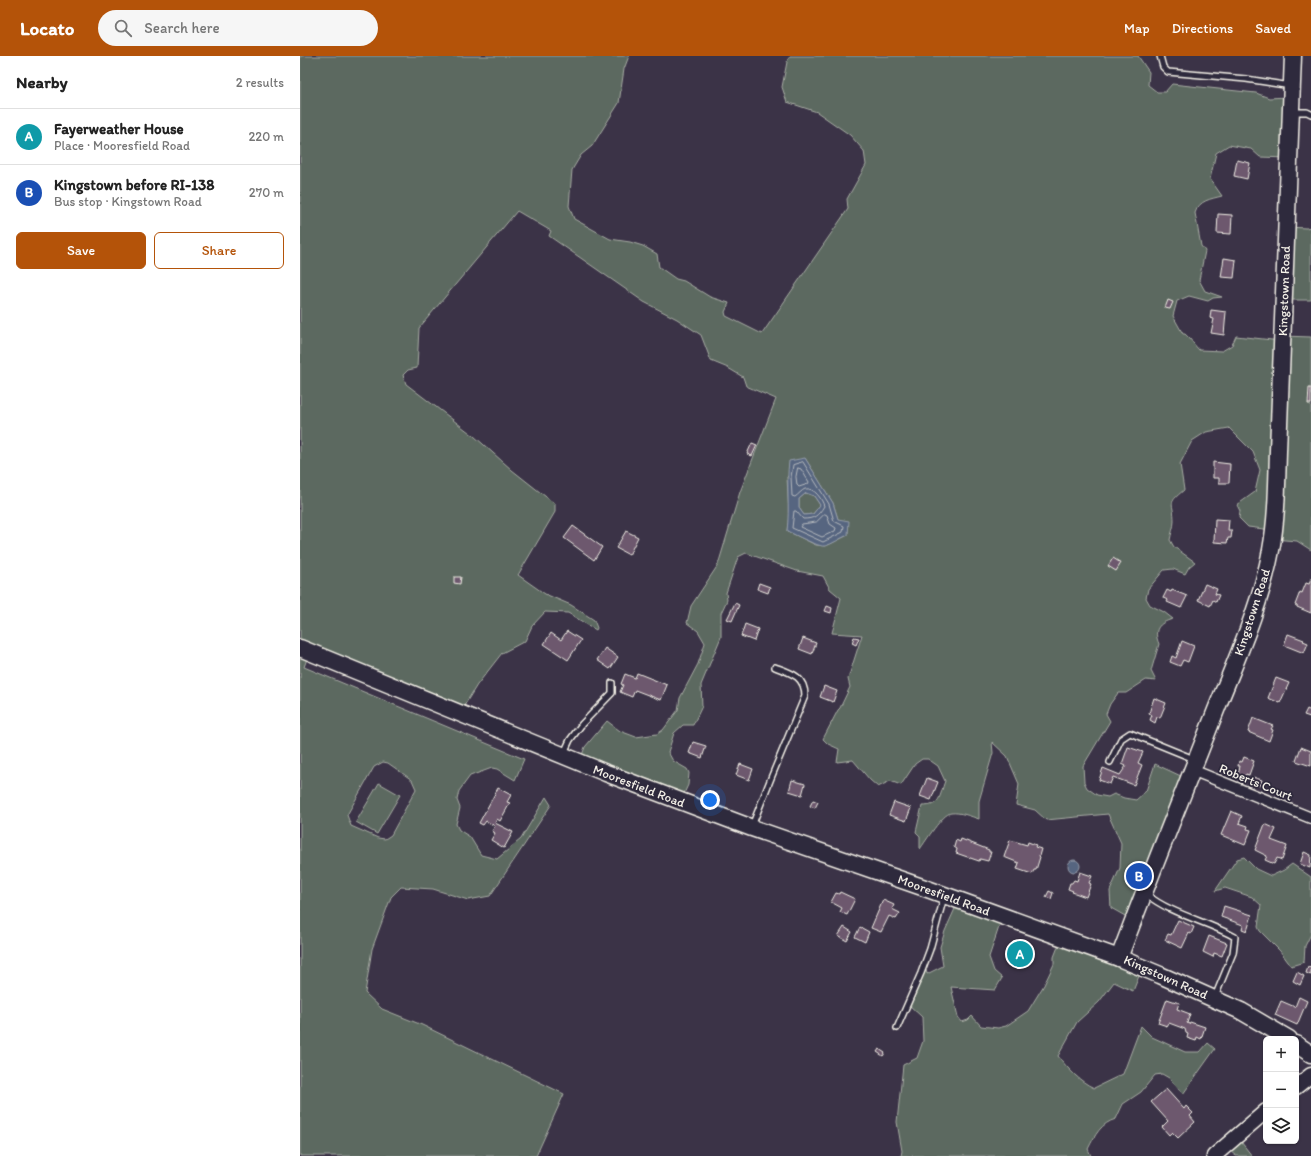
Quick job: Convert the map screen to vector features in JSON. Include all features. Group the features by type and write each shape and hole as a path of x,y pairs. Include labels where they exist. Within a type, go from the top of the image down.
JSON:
{"main road":[{"name":"Kingstown Road","path":"1284,1036 1241,1011 1214,998 1119,958 1261,592 1271,550 1278,451 1292,56"},
{"name":"Mooresfield Road","path":"300,648 562,756 752,828 945,895 1119,958"},
{"path":"1299,1046 1311,1054"}],"street":[{"name":"Roberts Court","path":"1194,765 1311,818"},
{"path":"1299,1084 1311,1074"},
{"path":"1214,1156 1263,1114"}],"lane":[{"path":"1160,56 1163,67 1168,72 1246,79 1292,86"},
{"path":"1291,112 1306,112 1311,114"},
{"path":"752,828 773,771 805,696 805,687 802,681 794,674 775,667"},
{"path":"562,756 570,740 597,707 612,693 612,683"},
{"path":"1110,762 1121,739 1130,733 1194,765"},
{"path":"1144,892 1157,903 1223,931 1235,938 1233,953 1214,998"},
{"path":"897,1028 921,974 930,949 945,895"}],"shaded area":[{"path":"300,56 629,56 624,69 619,103 592,146 581,155 572,170 569,206 574,219 610,239 630,242 643,246 657,254 659,267 676,279 684,281 710,297 729,303 725,312 726,316 762,334 848,209 847,199 866,165 864,151 850,135 817,112 787,102 782,87 787,62 790,56 1138,56 1149,72 1148,85 1157,92 1165,92 1172,84 1256,93 1269,98 1287,97 1287,158 1260,157 1251,149 1229,145 1216,153 1210,179 1222,196 1202,203 1199,205 1195,213 1201,246 1205,251 1199,280 1205,291 1222,297 1213,298 1208,301 1189,296 1177,301 1173,316 1183,334 1187,336 1199,350 1222,351 1232,345 1236,336 1281,341 1283,336 1311,337 1311,550 1297,541 1273,539 1272,530 1248,527 1239,518 1240,511 1237,505 1255,492 1260,470 1253,452 1229,428 1206,432 1192,441 1180,464 1184,490 1175,498 1172,504 1174,523 1170,540 1174,547 1195,562 1189,567 1185,574 1173,569 1164,570 1148,589 1146,598 1150,605 1164,612 1173,619 1160,625 1157,631 1157,639 1159,644 1151,671 1156,681 1146,680 1126,693 1118,693 1110,704 1106,714 1110,721 1083,766 1084,782 1087,788 1097,795 1108,797 1114,794 1124,798 1136,800 1146,791 1155,764 1183,777 1134,921 1111,908 1110,891 1120,868 1121,843 1108,814 1046,820 1035,810 1016,805 1019,784 1007,756 992,742 993,753 979,801 979,819 958,813 951,813 947,815 930,834 920,849 920,836 916,832 922,806 928,806 938,800 945,781 938,766 928,759 922,759 915,764 901,785 890,781 878,787 853,760 837,762 839,749 828,744 823,739 850,687 848,679 862,635 832,633 841,598 830,589 823,576 797,571 746,553 738,557 726,593 727,600 721,613 721,637 701,685 702,706 693,725 683,725 674,733 668,752 673,761 687,769 689,773 688,785 681,800 579,763 585,747 607,721 620,731 636,737 657,734 663,730 678,710 680,698 698,664 705,643 698,631 687,623 691,606 718,565 740,492 776,399 746,386 743,377 728,368 711,361 701,335 677,319 644,302 549,236 551,231 517,211 419,328 417,368 408,370 403,375 406,384 474,436 512,470 555,504 555,512 518,575 545,594 571,605 594,620 597,628 596,630 568,613 545,612 532,626 525,641 502,653 477,685 459,714 308,656 304,667 524,759 515,780 497,769 492,768 470,776 459,791 457,800 460,808 456,824 459,830 470,837 481,855 497,859 521,839 546,797 551,805 490,896 468,900 433,889 401,887 391,897 372,949 365,993 382,1009 422,1025 564,1094 536,1156 300,1156","holes":["805,458 833,503 838,519 848,535 826,546 816,545 787,531 789,515 787,477","383,762 388,763 412,780 416,789 391,835 385,839 378,838 351,826 347,815 374,767"]},
{"path":"1287,227 1311,227 1311,300 1284,300"},
{"path":"806,493 814,496 820,505 813,514 804,515 799,508 799,499"},
{"path":"379,783 400,795 377,834 356,822"},
{"path":"1244,857 1256,869 1271,876 1284,870 1292,864 1311,877 1311,934 1305,946 1304,962 1291,966 1280,951 1260,931 1258,927 1261,905 1252,897 1225,888 1215,891 1237,859"},
{"path":"958,902 1002,918 989,957 994,971 1002,978 995,990 951,987 958,1017 962,1022 968,1020 972,1016 981,1026 998,1028 1006,1026 1028,1011 1044,985 1054,964 1054,957 1061,939 1141,971 1133,991 1114,982 1099,1002 1077,1022 1058,1056 1083,1082 1094,1088 1123,1074 1141,1026 1152,1037 1185,1052 1200,1052 1208,1043 1215,1049 1183,1094 1169,1078 1162,1074 1155,1075 1141,1092 1123,1104 1116,1119 1106,1123 1099,1130 1088,1149 1091,1156 901,1156 902,1151 897,1122 903,1065 917,1058 923,1041 922,1017 908,1004 911,994 926,970 927,974 943,966 940,947 945,931"},
{"path":"1238,1138 1252,1156 1236,1156 1230,1151"}],"water":[{"path":"805,458 833,503 838,519 849,521 848,535 831,544 822,546 787,531 789,461","holes":["806,493 814,496 820,505 813,514 804,515 799,508 799,499"]},
{"path":"1072,860 1076,860 1080,866 1076,872 1072,872 1068,868 1068,864"}],"building":[{"path":"1237,160 1250,163 1247,179 1234,176"},
{"path":"1218,214 1232,215 1231,234 1217,233"},
{"path":"1224,258 1236,260 1234,278 1221,277"},
{"path":"1168,300 1173,302 1170,309 1165,308"},
{"path":"1211,310 1226,312 1224,335 1211,333 1214,319 1210,318"},
{"path":"1309,388 1311,388 1311,404 1308,404"},
{"path":"752,443 757,445 752,456 747,454"},
{"path":"1213,462 1230,464 1229,483 1219,483 1219,478 1213,478"},
{"path":"1215,519 1229,520 1228,531 1232,531 1231,538 1228,538 1227,543 1214,542"},
{"path":"573,526 602,547 594,560 564,538"},
{"path":"626,531 638,537 629,555 616,548"},
{"path":"1113,558 1121,563 1116,571 1108,566"},
{"path":"454,577 461,577 460,584 454,583"},
{"path":"1311,578 1311,613 1295,605 1300,592 1302,593 1306,583 1309,584"},
{"path":"759,583 770,587 768,593 757,589"},
{"path":"1205,584 1217,589 1215,594 1219,595 1216,602 1213,600 1210,606 1198,600"},
{"path":"1167,590 1171,592 1172,590 1187,596 1181,608 1167,602 1168,600 1163,598"},
{"path":"735,603 739,605 732,621 727,619"},
{"path":"827,606 832,608 831,613 825,611"},
{"path":"745,624 758,629 754,641 741,636"},
{"path":"567,631 581,640 568,660 544,644 551,633 561,640"},
{"path":"1288,634 1308,643 1304,653 1284,645"},
{"path":"854,637 859,638 856,645 852,643"},
{"path":"803,638 816,643 812,654 799,649"},
{"path":"1182,641 1194,646 1188,662 1183,660 1180,666 1170,662 1172,656 1176,658"},
{"path":"605,648 618,657 610,669 597,660"},
{"path":"637,673 667,685 661,700 635,690 632,697 620,692 625,674 635,678"},
{"path":"1276,678 1289,683 1280,703 1268,698"},
{"path":"824,686 837,691 833,702 820,697"},
{"path":"1154,698 1166,703 1160,718 1157,717 1155,723 1150,720 1152,715 1149,713"},
{"path":"1307,709 1311,711 1310,717 1304,715"},
{"path":"1253,718 1273,726 1269,741 1248,732"},
{"path":"693,742 706,746 702,758 689,753"},
{"path":"1128,747 1143,752 1138,763 1142,765 1134,785 1113,777 1110,784 1099,780 1103,768 1120,775 1126,766 1122,764"},
{"path":"1301,747 1311,751 1311,766 1296,761"},
{"path":"1244,757 1254,761 1249,775 1246,774 1245,778 1238,775 1240,766 1238,766 1239,761 1242,762"},
{"path":"740,764 753,769 749,780 736,775"},
{"path":"1253,777 1262,780 1260,786 1251,782"},
{"path":"927,778 938,782 931,800 920,796"},
{"path":"792,780 805,784 802,795 789,791"},
{"path":"498,788 511,795 507,802 510,803 500,821 497,819 495,823 513,832 504,848 491,840 495,833 492,831 495,826 486,821 483,825 479,823"},
{"path":"813,800 818,802 815,808 810,806"},
{"path":"894,802 911,808 906,821 889,815"},
{"path":"1231,811 1242,816 1239,823 1248,826 1247,829 1251,830 1245,845 1221,835"},
{"path":"1265,824 1276,829 1271,840 1287,846 1282,860 1277,858 1274,864 1265,860 1267,856 1255,850"},
{"path":"961,839 989,850 989,852 991,852 988,861 980,859 979,861 956,853 957,849 954,847 956,840 960,842"},
{"path":"1010,840 1027,845 1028,842 1041,849 1036,870 1034,870 1032,874 1017,869 1019,863 1004,857"},
{"path":"1304,852 1311,855 1310,868 1300,864"},
{"path":"1080,872 1092,876 1089,883 1091,884 1086,897 1068,889 1070,883 1074,880 1077,881"},
{"path":"1049,891 1053,893 1051,899 1046,897"},
{"path":"840,892 855,899 847,915 840,912 842,908 831,902 836,893 839,894"},
{"path":"883,900 894,905 892,909 900,913 896,919 889,916 881,932 871,928"},
{"path":"1224,906 1252,915 1247,931 1242,929 1243,925 1221,917"},
{"path":"1178,920 1194,927 1191,934 1189,933 1182,948 1165,940 1168,934 1171,935"},
{"path":"844,927 852,932 847,941 838,936"},
{"path":"860,927 869,932 865,942 855,937"},
{"path":"1209,936 1227,943 1222,956 1214,953 1213,957 1203,952"},
{"path":"1015,944 1031,950 1025,964 1009,958"},
{"path":"1308,967 1311,968 1311,975 1306,973"},
{"path":"1297,972 1304,976 1300,985 1293,981"},
{"path":"1299,997 1307,1001 1297,1025 1275,1015 1281,1001 1295,1007"},
{"path":"1167,999 1179,1003 1177,1009 1190,1014 1187,1023 1189,1024 1190,1022 1205,1027 1201,1039 1197,1037 1196,1041 1187,1038 1188,1034 1186,1033 1185,1029 1169,1023 1167,1026 1158,1023"},
{"path":"879,1049 885,1053 883,1056 877,1052"},
{"path":"1166,1089 1184,1109 1186,1106 1193,1113 1190,1116 1195,1122 1178,1138 1172,1132 1169,1135 1162,1127 1168,1121 1151,1102"}],"place":[{"name":"Kingstown before RI-138","path":"1139,876"},
{"name":"Fayerweather House","path":"1020,954"}]}
